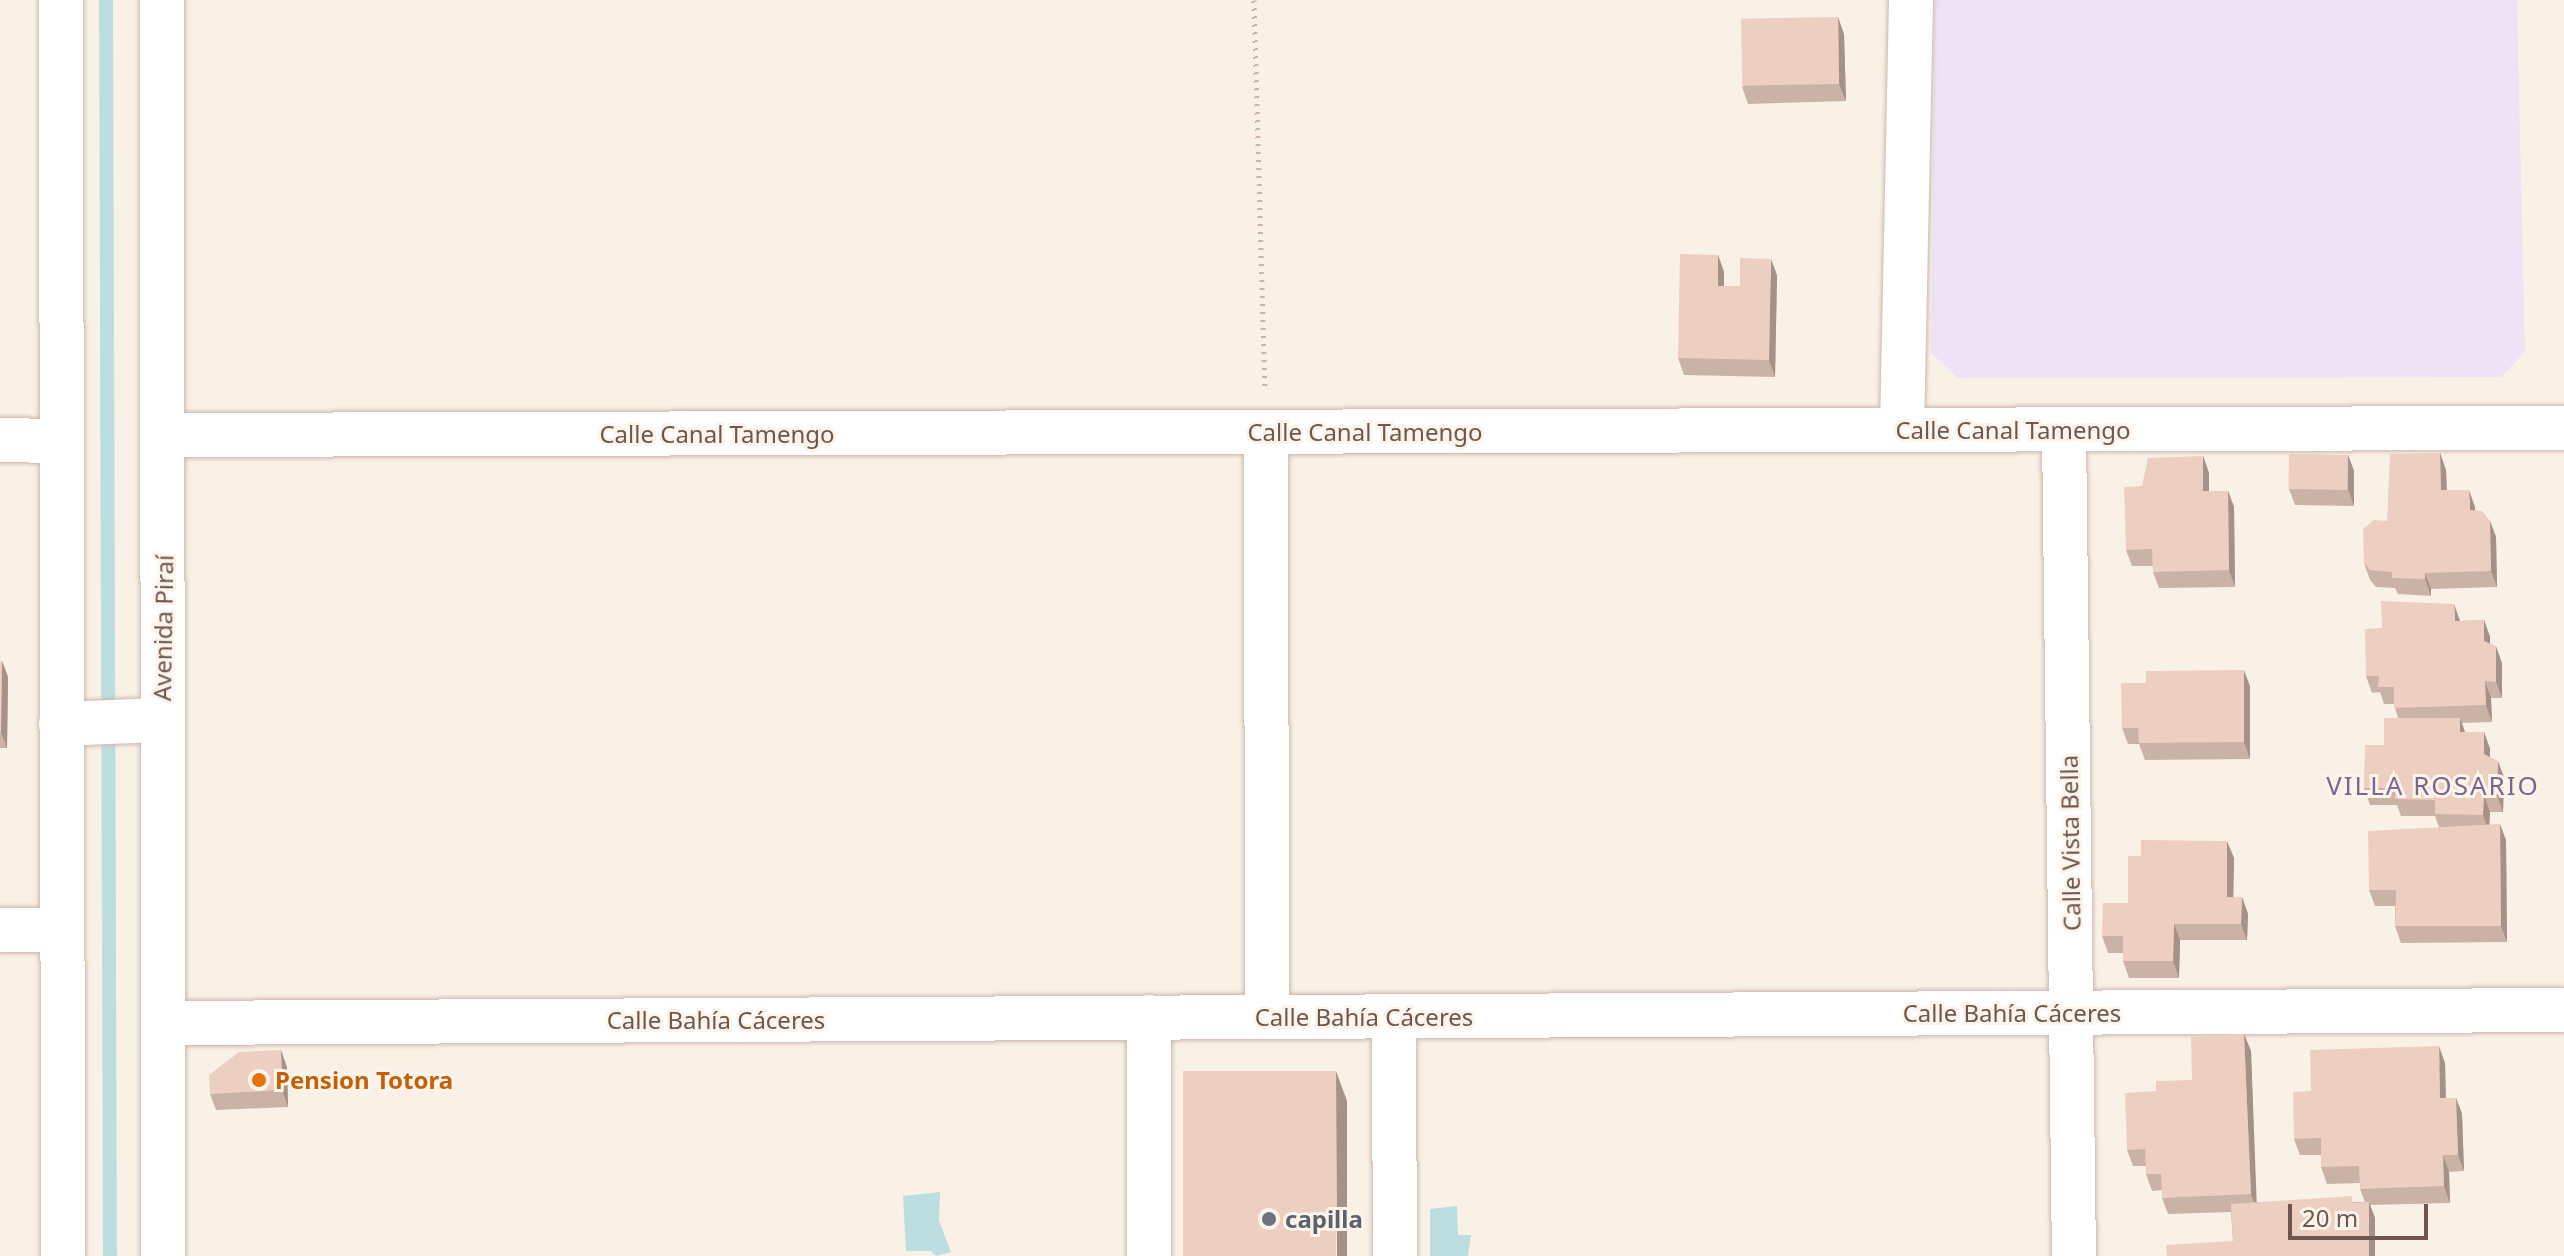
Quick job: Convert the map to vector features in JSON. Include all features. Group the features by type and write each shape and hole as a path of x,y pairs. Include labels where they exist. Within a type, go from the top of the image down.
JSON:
{"street":[{"path":"61,0 59,441 68,724 61,930 63,1256"},
{"name":"Avenida Piraí","path":"162,0 165,435 156,721 164,1023 163,1256"},
{"path":"1902,430 1911,0"},
{"name":"Calle Canal Tamengo","path":"165,435 2564,428"},
{"name":"Calle Vista Bella","path":"2064,430 2074,1256"},
{"path":"1266,432 1267,1017"},
{"path":"0,440 59,441"},
{"path":"68,724 156,721"},
{"path":"0,930 61,930"},
{"name":"Calle Bahía Cáceres","path":"164,1023 2564,1010"},
{"path":"1394,1016 1395,1256"},
{"path":"1149,1017 1149,1256"}],"path":[{"path":"1254,0 1266,432"}],"shaded area":[{"path":"1935,0 2517,0 2525,352 2501,377 1958,378 1931,353"}],"water":[{"path":"940,1192 939,1221 951,1252 936,1256 931,1251 906,1251 903,1196"},
{"path":"1457,1206 1458,1235 1471,1235 1468,1256 1430,1256 1430,1209"}],"building":[{"path":"1838,17 1839,84 1742,86 1741,19"},
{"path":"1680,254 1718,255 1718,286 1740,286 1740,258 1771,259 1769,360 1678,358"},
{"path":"2440,453 2441,490 2469,490 2470,510 2482,511 2490,521 2491,571 2425,573 2425,579 2392,578 2392,572 2370,570 2364,563 2363,529 2374,520 2387,521 2390,454"},
{"path":"2289,454 2348,455 2347,490 2288,489"},
{"path":"2203,456 2203,491 2228,491 2229,570 2153,572 2152,549 2126,550 2124,487 2142,486 2148,458"},
{"path":"2381,601 2454,604 2455,621 2484,620 2484,641 2496,646 2496,682 2485,681 2486,705 2394,708 2394,687 2378,687 2379,676 2366,676 2365,629 2382,628"},
{"path":"2,661 1,732 0,732"},
{"path":"2244,670 2244,742 2139,743 2138,728 2122,728 2121,683 2146,683 2146,671"},
{"path":"2384,718 2460,718 2460,732 2484,732 2484,754 2498,761 2497,795 2484,795 2483,815 2435,814 2435,800 2395,799 2395,788 2364,788 2365,745 2384,745"},
{"path":"2500,824 2501,926 2395,926 2396,890 2369,890 2368,831"},
{"path":"2141,840 2227,841 2227,897 2242,897 2241,924 2174,924 2173,961 2123,961 2123,936 2102,936 2103,903 2128,903 2128,856 2141,856"},
{"path":"2244,1034 2251,1194 2162,1198 2161,1174 2146,1174 2145,1149 2127,1150 2125,1093 2156,1091 2156,1081 2192,1080 2191,1037"},
{"path":"2439,1046 2440,1098 2456,1098 2458,1155 2443,1155 2444,1186 2360,1189 2359,1166 2321,1167 2321,1138 2294,1139 2293,1092 2311,1091 2310,1050"},
{"path":"281,1050 282,1090 210,1094 209,1075 239,1052"},
{"path":"1183,1071 1336,1071 1336,1256 1183,1256"},
{"path":"2352,1196 2352,1203 2369,1202 2369,1256 2167,1256 2166,1245 2233,1241 2231,1204"}],"waterway":[{"path":"106,0 110,1256"}],"place":[{"name":"Pension Totora","path":"259,1080"},
{"name":"capilla","path":"1269,1219"}],"district":[{"name":"VILLA ROSARIO","path":"2433,786"}]}
